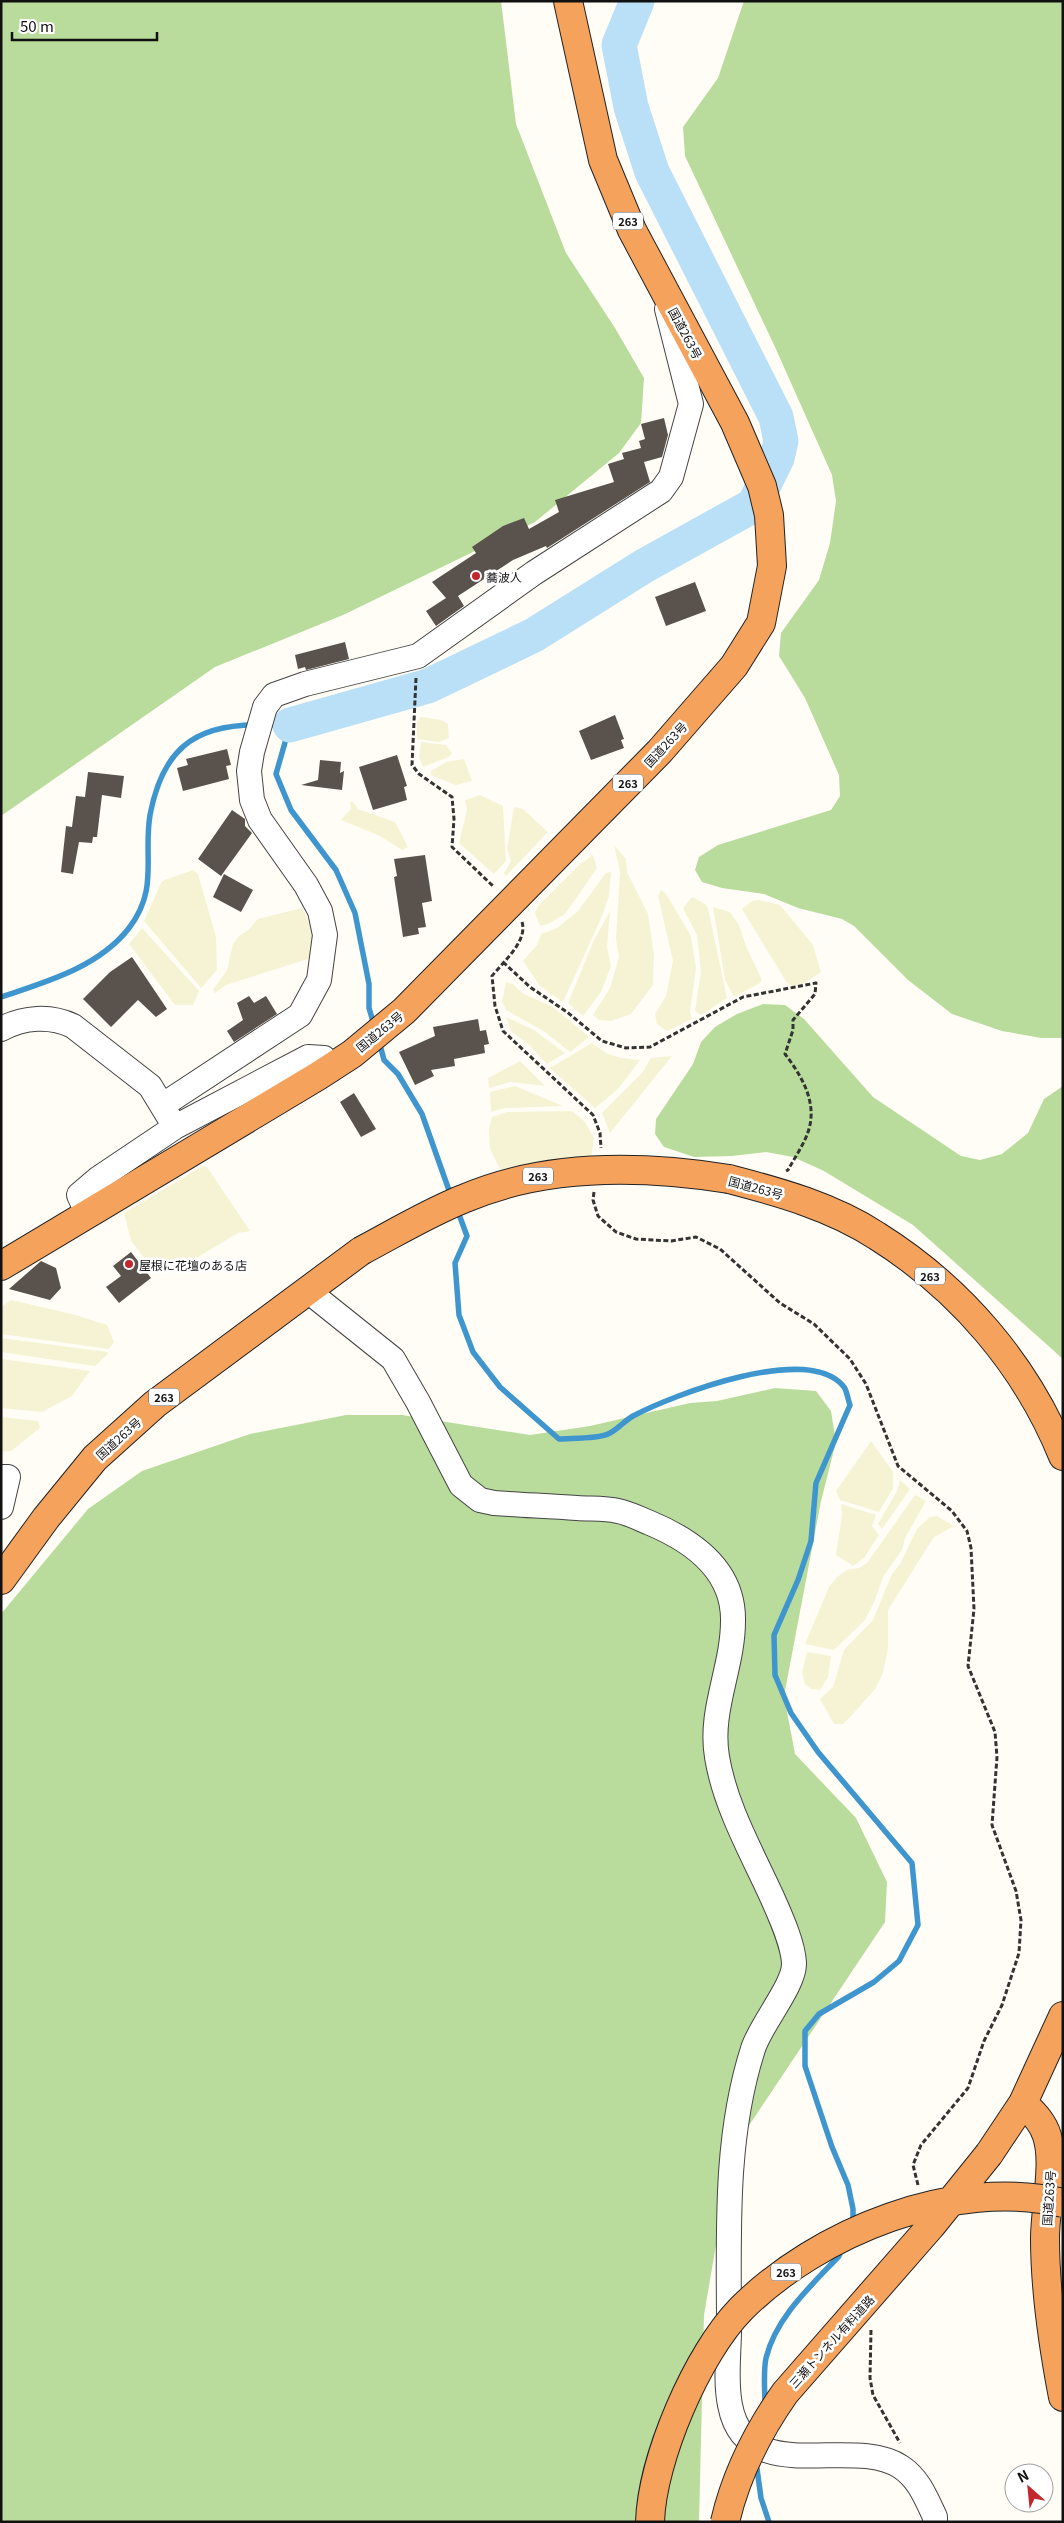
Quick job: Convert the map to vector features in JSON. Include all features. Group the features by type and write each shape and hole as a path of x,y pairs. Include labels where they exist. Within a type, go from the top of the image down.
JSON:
{"highway":[{"name":"国道263号","path":"1,1266 341,1061 404,1011 660,751 734,666 761,622 772,566 770,515 757,471 734,423 632,230 603,160 568,1"},
{"name":"国道263号","path":"2,1578 46,1518 95,1458 155,1404 361,1251 463,1198 534,1177 590,1170 660,1170 728,1179 764,1188 839,1216 877,1235 958,1299 987,1330 1022,1377 1042,1412 1063,1456"},
{"path":"1022,2103 1063,2016"},
{"name":"国道263号","path":"1022,2103 1038,2118 1048,2138 1051,2162 1045,2238 1050,2310 1063,2397"},
{"name":"三瀬トンネル有料道路","path":"725,2522 737,2478 767,2418 785,2393 931,2226 989,2154 1022,2103"},
{"name":"263","path":"650,2522 665,2444 688,2388 713,2346 740,2310 775,2279 821,2249 873,2222 929,2206 994,2196 1063,2203"}],"street":[{"path":"163,1105 300,1015 319,980 325,935 320,911 306,885 260,820 252,800 249,771 252,752 265,707 274,696 305,684 418,656 534,573 661,491 671,477 691,404 662,288"},
{"path":"1,1029 11,1024 40,1018 60,1020 73,1026 150,1086 175,1127"},
{"path":"88,1215 79,1195 99,1178 175,1127 308,1057 341,1061"},
{"path":"308,1291 393,1360 418,1402 461,1485 480,1500 494,1503 619,1511 663,1529 698,1548 716,1566 729,1594 734,1620 714,1724 717,1758 732,1807 782,1918 794,1964 789,1980 754,2045 741,2093 729,2198 727,2374 730,2405 736,2426 747,2439 774,2454 881,2458 897,2465 916,2479 935,2518 935,2522"},
{"path":"1,1478 8,1477 1,1507"}],"path":[{"path":"418,656 413,715 412,765 419,774 452,798 454,819 452,847 520,913 524,929 520,942 492,976 495,1006 503,1031 593,1115 600,1132 601,1153"},
{"path":"503,962 530,987 567,1012 602,1041 626,1048 650,1047 743,997 816,983 815,994 793,1020 793,1030 785,1054 802,1078 811,1108 809,1129 788,1170 771,1175 764,1188"},
{"path":"596,1184 593,1200 598,1216 616,1232 636,1239 671,1242 696,1237 720,1249 780,1303 814,1324 850,1359 866,1384 898,1466 952,1511 967,1530 971,1548 974,1609 968,1666 996,1732 997,1757 992,1825 1016,1891 1021,1920 1019,1953 1002,2005 984,2041 968,2088 920,2145 913,2165 919,2189"},
{"path":"871,2327 870,2378 872,2395 900,2443 903,2454 897,2465"}],"shaded area":[{"path":"421,717 442,720 448,724 449,738 439,742 417,739 417,722"},
{"path":"421,742 446,745 452,753 449,757 423,767 419,757"},
{"path":"464,759 472,781 456,785 431,775 431,771 446,762"},
{"path":"480,795 503,806 506,861 494,874 459,843 467,810 465,800"},
{"path":"350,802 353,802 358,809 395,822 408,847 402,850 380,836 341,820 351,809"},
{"path":"514,807 523,809 548,832 506,876 504,873 511,861 507,849"},
{"path":"614,845 626,859 627,872 648,914 654,955 653,985 631,1014 611,1021 599,1020 593,1015 610,988 619,957 616,939 620,872"},
{"path":"593,855 597,868 565,914 550,923 540,926 535,913 538,906 580,864"},
{"path":"193,870 198,874 216,937 217,970 201,988 144,921 162,881"},
{"path":"611,872 609,896 602,916 563,1002 540,986 523,961 537,945 541,934 557,928 578,911 606,873"},
{"path":"661,890 666,894 691,936 696,968 690,1012 692,1019 667,1031 657,1024 655,1014 666,996 673,961 658,896"},
{"path":"692,897 705,904 708,908 727,998 701,1015 695,1011 701,971 697,935 683,908"},
{"path":"759,900 780,905 813,945 821,972 803,984 793,986 787,983 742,909 752,901"},
{"path":"713,907 730,912 739,925 746,946 762,980 760,983 734,997 725,980"},
{"path":"302,908 310,924 313,947 311,958 226,985 215,993 213,990 227,970 233,944 239,936 248,930 258,919"},
{"path":"610,911 607,947 611,966 601,992 583,1016 568,1003 594,940"},
{"path":"142,928 199,991 193,1005 175,1005 129,944"},
{"path":"506,982 513,984 522,993 553,1007 589,1037 570,1052 545,1032 506,1010 502,1001"},
{"path":"506,1017 534,1030 565,1053 547,1064 529,1045 512,1032"},
{"path":"592,1043 606,1053 621,1058 640,1060 618,1089 595,1108 550,1068"},
{"path":"672,1056 610,1133 602,1113 642,1073 651,1058"},
{"path":"520,1061 545,1086 511,1082 489,1088 488,1078"},
{"path":"515,1086 563,1106 505,1108 491,1112 490,1092"},
{"path":"572,1111 585,1122 594,1138 591,1158 502,1173 490,1149 489,1129 492,1117 507,1112"},
{"path":"203,1166 207,1167 250,1231 238,1233 198,1257 153,1269 131,1241 124,1213"},
{"path":"11,1300 72,1314 107,1325 114,1342 109,1349 1,1334 1,1307"},
{"path":"1,1338 107,1352 108,1354 95,1366 1,1352"},
{"path":"1,1359 90,1371 72,1396 42,1412 1,1408"},
{"path":"1,1417 38,1421 40,1428 11,1451 1,1452"},
{"path":"871,1441 893,1472 893,1488 879,1512 840,1500 836,1491"},
{"path":"900,1480 910,1489 882,1529 878,1524 897,1491"},
{"path":"915,1495 926,1501 905,1538 902,1550 883,1577 875,1600 865,1620 834,1650 805,1644 829,1587 837,1577 847,1570 859,1568 867,1563"},
{"path":"841,1504 876,1515 872,1526 879,1535 864,1558 853,1566 836,1555 842,1515"},
{"path":"937,1516 954,1526 934,1537 888,1610 888,1648 883,1673 875,1689 852,1715 843,1724 834,1724 820,1699 833,1687 844,1650 873,1620 892,1574 900,1564 917,1529 930,1517"},
{"path":"807,1652 831,1656 828,1677 820,1690 811,1689 805,1684 802,1673"}],"green space":[{"path":"1,1 501,1 516,124 566,253 615,328 644,378 641,423 619,453 535,522 343,615 215,667 1,816"},
{"path":"744,1 1063,1 1063,1038 1041,1038 1002,1031 952,1014 908,980 854,926 842,919 798,908 764,894 722,888 702,882 695,870 699,857 718,845 831,810 840,796 839,775 805,698 779,656 781,633 819,580 830,543 836,501 832,475 775,347 685,156 683,127 718,78"},
{"path":"763,1004 785,1005 804,1019 873,1097 961,1156 980,1160 1002,1154 1028,1133 1044,1099 1063,1086 1063,1359 913,1225 824,1171 793,1157 766,1152 732,1156 694,1157 664,1147 655,1134 656,1119 693,1064 701,1042 715,1027 737,1014"},
{"path":"775,1388 816,1391 831,1411 836,1442 821,1501 784,1696 795,1754 856,1818 887,1882 885,1922 732,2151 704,2315 699,2522 1,2522 1,1614 88,1509 142,1471 250,1434 346,1415 402,1415 530,1435 590,1426 690,1403 717,1401"}],"building":[{"path":"664,418 668,435 662,457 644,462 650,482 547,548 546,546 513,560 458,596 464,606 436,626 426,611 446,598 432,582 476,553 472,547 503,526 524,518 529,529 559,512 555,500 614,482 608,464 624,459 622,453 641,448 639,441 645,439 641,424"},
{"path":"695,582 706,611 666,626 655,597"},
{"path":"345,642 349,659 306,670 305,667 298,669 295,655"},
{"path":"615,715 624,739 621,740 624,748 591,760 579,731"},
{"path":"227,749 231,765 226,766 229,779 183,791 177,768 188,765 186,759"},
{"path":"397,755 407,786 404,787 407,800 373,810 359,767"},
{"path":"320,760 341,762 340,773 344,771 342,790 301,785 318,780"},
{"path":"88,772 124,776 121,798 102,795 97,837 93,837 92,843 79,842 73,874 61,872 66,826 72,827 76,796 85,797"},
{"path":"232,810 245,819 245,826 252,833 221,876 198,859"},
{"path":"425,855 432,901 422,903 426,927 418,928 419,934 403,937 394,877 397,876 394,859"},
{"path":"224,874 253,890 241,912 213,897"},
{"path":"132,957 167,1009 156,1017 138,1000 111,1027 83,999 110,972"},
{"path":"249,996 254,1003 266,996 277,1014 234,1042 227,1031 243,1020 237,1003"},
{"path":"478,1019 480,1031 486,1030 489,1044 484,1045 485,1053 454,1059 455,1066 431,1070 434,1076 415,1085 399,1052 435,1036 433,1027"},
{"path":"354,1093 376,1129 361,1137 340,1102"},
{"path":"131,1252 151,1278 119,1303 106,1287 121,1276 113,1266"},
{"path":"41,1261 56,1268 61,1288 50,1300 9,1289"}],"waterway":[{"path":"290,725 428,686 534,635 644,566 754,505 777,458 781,441 776,417 652,172 631,107 619,45 637,1"},
{"path":"1,997 71,972 103,953 117,942 129,928 144,900 148,873 150,815 155,793 172,759 183,746 197,737 214,730 233,726 255,725"},
{"path":"264,725 290,725 276,774 291,810 336,870 355,913 369,984 369,1008 374,1025"},
{"path":"379,1041 384,1060 398,1074 422,1114 451,1196"},
{"path":"457,1209 467,1236 455,1263 459,1315 473,1352 500,1387 559,1439 603,1436 633,1416 678,1396 740,1377 772,1371 802,1370 827,1374 844,1387 846,1391 850,1405 816,1483 811,1541 798,1580 774,1635 775,1675 791,1713 818,1752 912,1863 918,1925 899,1961 874,1982 819,2014 805,2031 805,2066 832,2147 848,2185 853,2209 853,2225"},
{"path":"765,2405 764,2376 766,2358 771,2343 786,2316 806,2291 839,2256 842,2249"},
{"path":"757,2469 761,2498 769,2522"}],"place":[{"name":"蕎波人","path":"476,576"},
{"name":"屋根に花壇のある店","path":"129,1264"}]}
